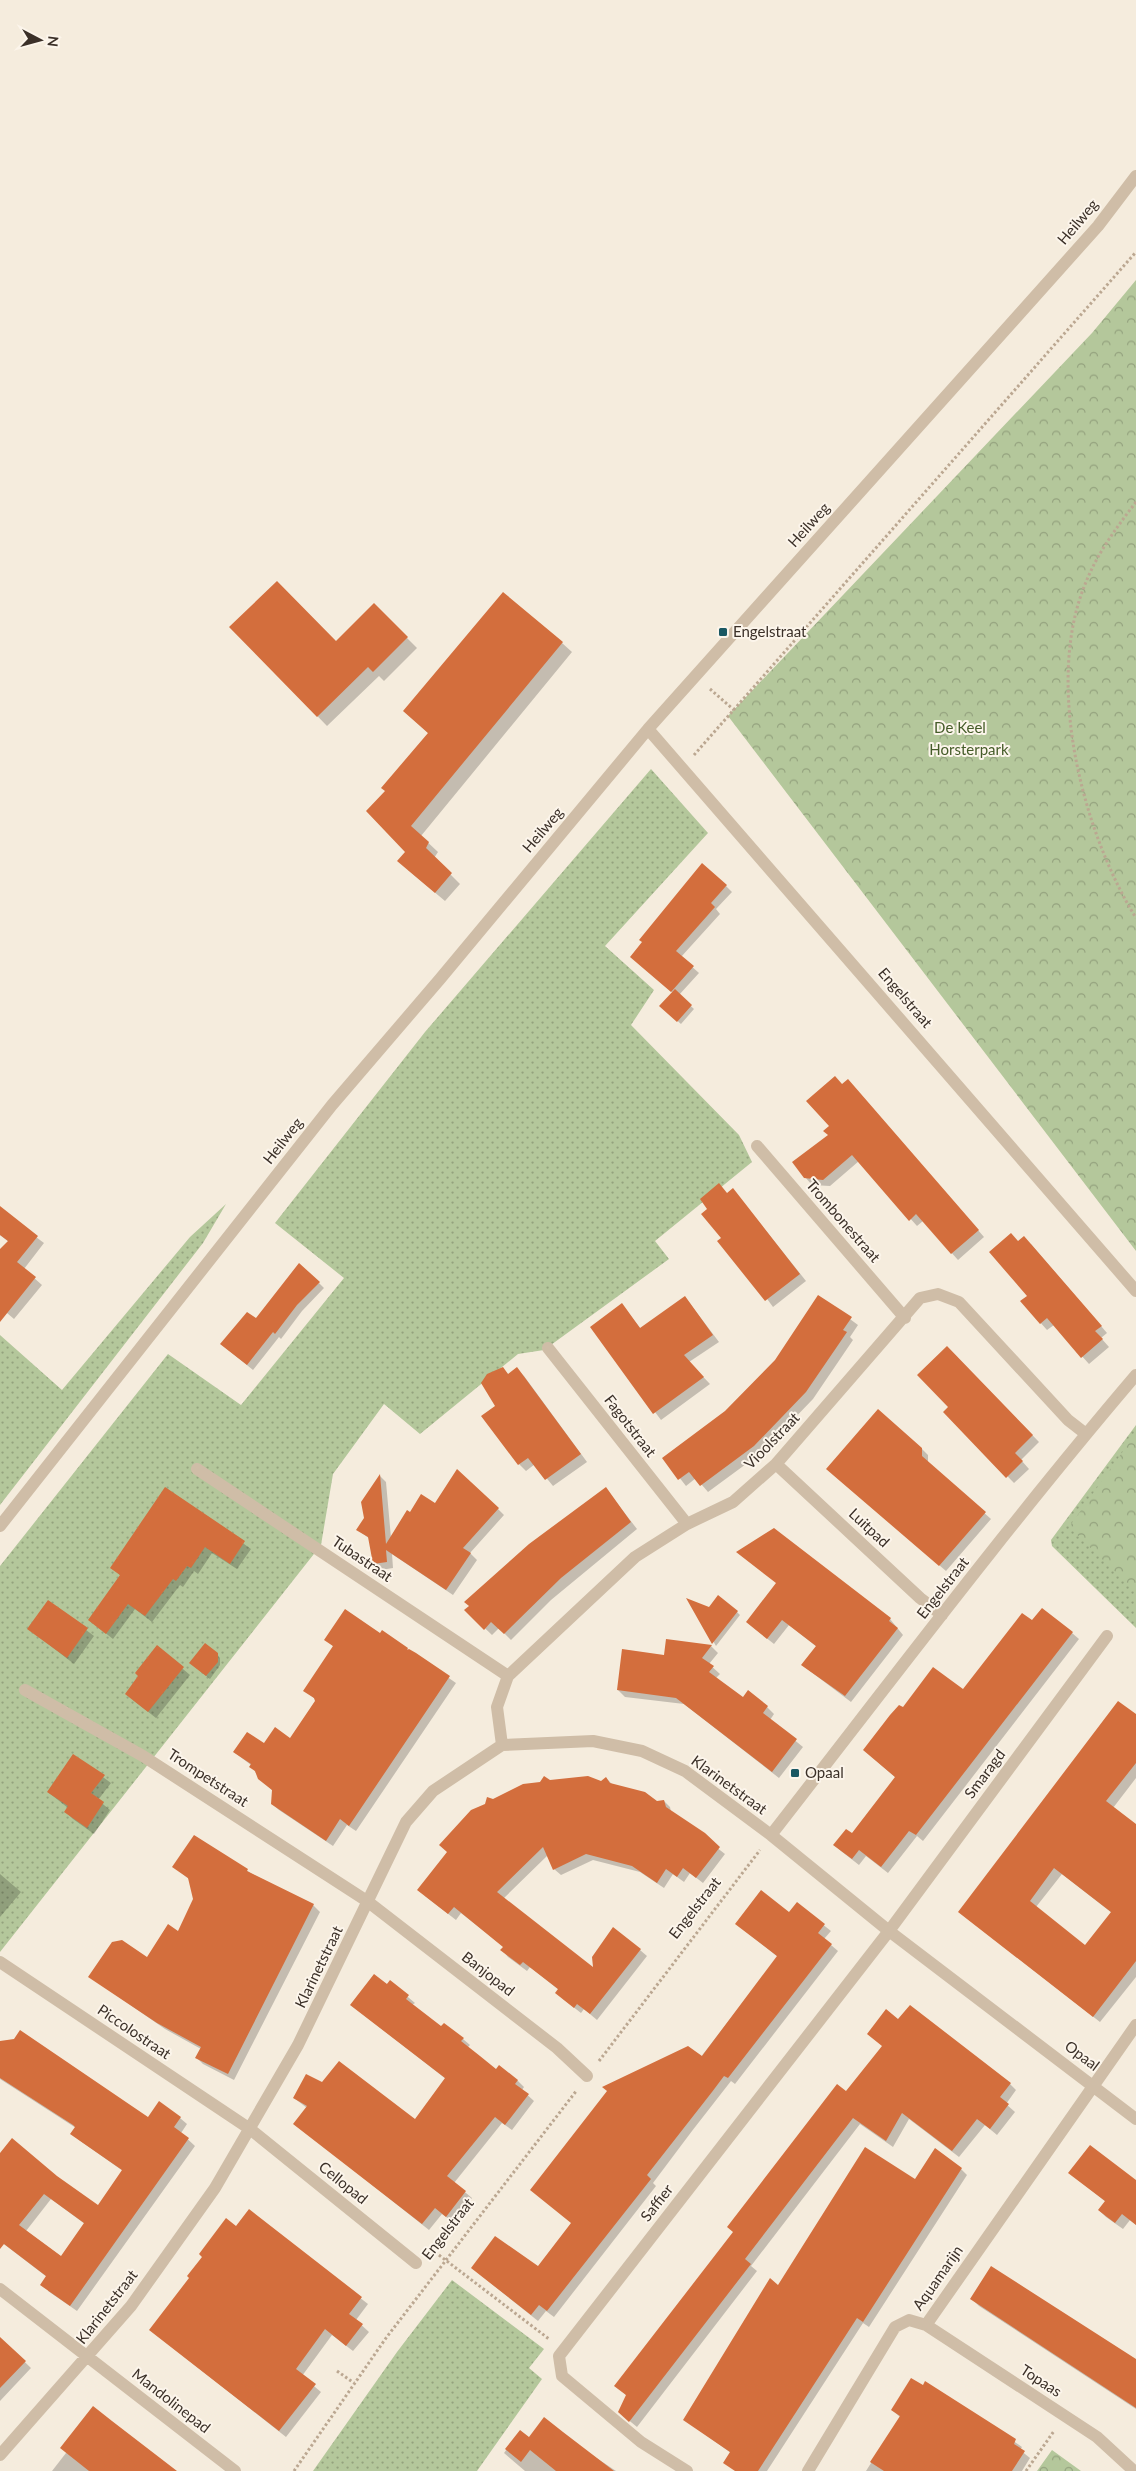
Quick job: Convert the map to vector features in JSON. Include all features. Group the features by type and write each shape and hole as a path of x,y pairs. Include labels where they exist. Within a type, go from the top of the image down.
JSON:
{"street":[{"name":"Heilweg","path":"0,1526 332,1105 440,979 648,729 1098,226 1136,176"},
{"name":"Engelstraat","path":"648,729 1136,1290"},
{"name":"Trombonestraat","path":"757,1146 905,1318"},
{"name":"Vioolstraat","path":"502,1745 497,1707 508,1676 635,1557 686,1524 732,1502 776,1464 905,1318 920,1298 938,1294 959,1302 1068,1420 1086,1434"},
{"name":"Fagotstraat","path":"548,1348 686,1524"},
{"name":"Engelstraat","path":"771,1835 942,1615 1086,1434 1136,1375"},
{"name":"Luitpad","path":"776,1464 920,1598 942,1615"},
{"name":"Tubastraat","path":"197,1469 508,1676"},
{"name":"Smaragd","path":"889,1931 1107,1636"},
{"name":"Trompetstraat","path":"25,1690 144,1756 367,1901"},
{"name":"Klarinetstraat","path":"0,2455 131,2306 215,2188 298,2045 336,1970 406,1822 433,1791 502,1745 593,1741 642,1751 685,1771 771,1835"},
{"name":"Opaal","path":"771,1835 889,1931 1136,2119"},
{"name":"Banjopad","path":"367,1901 557,2048 587,2076"},
{"name":"Saffier","path":"563,2350 889,1931"},
{"name":"Piccolostraat","path":"0,1962 250,2129"},
{"name":"Aquamarijn","path":"808,2471 895,2327 909,2320 926,2325 1136,2025"},
{"name":"Cellopad","path":"250,2129 416,2264"},
{"name":"Mandolinepad","path":"0,2289 235,2471"},
{"name":"Topaas","path":"926,2325 1098,2437 1134,2471"},
{"path":"563,2350 559,2356 562,2376 641,2442 687,2471"}],"path":[{"path":"682,768 1136,252"},
{"path":"1136,502 1108,540 1085,583 1073,628 1068,670 1070,734 1084,796 1126,902 1136,918"},
{"path":"707,687 734,710"},
{"name":"Engelstraat","path":"294,2471 354,2383 445,2260 771,1835"},
{"path":"429,2247 563,2350"},
{"path":"337,2371 354,2383"},
{"path":"1026,2471 1065,2416"}],"green space":[{"name":"De Keel","path":"1136,280 1136,1251 728,716 1092,333"},
{"path":"651,769 708,833 605,946 654,990 631,1025 739,1135 752,1162 655,1241 669,1259 544,1350 518,1354 420,1434 384,1404 333,1474 321,1545 0,1952 0,1566 168,1354 241,1405 344,1278 275,1223 425,1032"},
{"path":"226,1204 203,1243 0,1505 0,1335 62,1390 190,1237"},
{"path":"1136,1425 1136,1628 1052,1546 1051,1540"},
{"path":"1136,1433 1136,1592 1069,1527"},
{"path":"452,2280 544,2349 529,2368 542,2379 477,2471 313,2471 397,2352"},
{"path":"1052,2450 1081,2471 1037,2471"}],"building":[{"path":"277,581 336,641 374,603 408,637 373,672 368,667 317,717 229,627"},
{"path":"503,592 563,642 411,826 429,842 426,848 452,873 435,893 397,861 405,852 366,811 385,791 381,788 428,733 403,711"},
{"path":"702,863 727,885 711,903 715,907 676,951 694,966 671,992 630,957 642,942 639,940"},
{"path":"675,989 692,1005 677,1022 659,1006"},
{"path":"835,1076 842,1084 848,1079 979,1230 951,1254 916,1214 909,1221 852,1155 823,1180 804,1178 792,1162 828,1135 823,1131 829,1126 806,1101"},
{"path":"719,1183 727,1193 733,1188 800,1274 765,1301 717,1241 721,1238 701,1214 707,1209 700,1199"},
{"path":"0,1206 38,1236 17,1262 36,1277 0,1322 0,1249 8,1241 0,1235"},
{"path":"1011,1233 1018,1241 1024,1236 1102,1326 1095,1331 1103,1339 1081,1358 1047,1318 1040,1324 1020,1301 1027,1296 989,1252"},
{"path":"299,1263 320,1282 297,1305 275,1334 273,1332 247,1365 220,1344 247,1312 256,1318"},
{"path":"818,1295 852,1317 843,1330 847,1332 806,1392 754,1446 700,1486 689,1472 678,1480 662,1458 725,1411 775,1360"},
{"path":"685,1296 713,1335 684,1355 704,1377 653,1414 590,1327 622,1303 640,1328"},
{"path":"947,1346 1033,1435 1015,1453 1023,1461 1006,1478 943,1412 948,1407 917,1375"},
{"path":"503,1367 508,1374 517,1367 581,1454 545,1480 528,1458 518,1465 481,1416 495,1406 481,1383 487,1374"},
{"path":"878,1409 922,1448 922,1456 986,1512 939,1566 826,1469"},
{"path":"457,1469 499,1508 463,1548 471,1553 446,1590 386,1550 387,1562 373,1564 368,1537 356,1530 364,1518 361,1502 380,1474 386,1544 407,1510 410,1512 421,1494 435,1503"},
{"path":"165,1487 245,1541 230,1564 205,1547 191,1568 187,1566 176,1581 173,1579 145,1616 128,1604 106,1634 88,1620 120,1575 110,1568"},
{"path":"606,1487 631,1522 561,1578 504,1634 491,1622 484,1630 464,1610 469,1606 464,1602 529,1544"},
{"path":"774,1528 891,1618 889,1621 898,1628 845,1696 801,1665 816,1646 782,1620 767,1639 746,1622 776,1583 736,1552"},
{"path":"718,1595 738,1611 712,1644 686,1598 709,1607"},
{"path":"48,1600 88,1628 67,1658 27,1629"},
{"path":"1042,1608 1073,1632 916,1835 909,1831 881,1867 859,1850 852,1859 833,1845 846,1829 852,1833 895,1777 863,1750 890,1715 899,1705 903,1707 933,1667 963,1689 1022,1613 1032,1620"},
{"path":"345,1609 380,1633 382,1630 408,1648 407,1650 409,1649 416,1653 450,1676 349,1826 340,1819 326,1841 271,1804 272,1790 258,1779 255,1771 249,1767 251,1764 233,1752 247,1732 264,1743 275,1727 290,1738 315,1701 314,1698 303,1691 333,1646 324,1640"},
{"path":"666,1639 712,1645 702,1658 714,1666 709,1672 743,1697 748,1690 768,1706 763,1713 797,1739 772,1772 676,1698 617,1690 622,1649 664,1655"},
{"path":"205,1643 218,1653 218,1662 206,1676 189,1663"},
{"path":"157,1645 184,1667 148,1712 125,1694 138,1676 135,1673"},
{"path":"1118,1701 1136,1714 1136,1763 1106,1801 1136,1824 1136,1961 1093,2017 958,1912","holes":["1054,1868 1111,1912 1085,1945 1030,1901"]},
{"path":"73,1754 105,1775 91,1793 104,1802 87,1828 64,1812 68,1806 47,1792"},
{"path":"544,1776 550,1780 588,1776 601,1781 606,1777 610,1783 645,1792 657,1801 664,1800 666,1807 705,1833 720,1847 696,1878 683,1868 677,1877 666,1869 657,1883 632,1866 586,1854 553,1870 543,1847 497,1892 593,1967 592,1957 613,1927 641,1949 590,2014 577,2004 574,2008 555,1993 558,1989 523,1962 520,1965 500,1950 503,1947 454,1907 448,1914 417,1890 447,1852 439,1845 471,1810 485,1804 487,1797 493,1799 523,1784 540,1782"},
{"path":"194,1835 248,1869 247,1871 314,1904 228,2074 195,2058 201,2047 157,2023 88,1977 112,1942 122,1940 147,1957 168,1924 178,1931 193,1899 188,1878 172,1867"},
{"path":"761,1890 789,1912 797,1902 825,1924 818,1933 832,1944 728,2078 724,2076 647,2175 651,2179 547,2311 539,2305 531,2315 471,2268 495,2236 538,2266 571,2223 530,2190 607,2091 602,2087 688,2046 702,2056 777,1956 735,1924"},
{"path":"374,1974 387,1984 390,1980 409,1995 406,1999 441,2026 444,2023 464,2038 461,2041 496,2069 499,2065 518,2080 515,2084 529,2094 505,2125 495,2117 447,2176 466,2191 446,2217 435,2208 422,2224 293,2124 307,2106 293,2098 306,2074 322,2082 339,2061 415,2119 445,2078 350,2005"},
{"path":"910,2005 1011,2083 1000,2097 1009,2104 990,2129 977,2119 952,2151 902,2113 886,2141 853,2118 745,2259 751,2264 629,2422 618,2412 626,2395 614,2386 733,2232 727,2227 837,2084 846,2091 882,2046 867,2034 886,2009 898,2019"},
{"path":"20,2030 148,2117 159,2101 181,2117 174,2127 189,2138 70,2306 40,2285 46,2276 4,2244 0,2249 0,2153 12,2138 57,2176 98,2205 122,2170 70,2134 75,2127 73,2125 0,2078 0,2041 14,2039","holes":["44,2194 84,2223 61,2256 19,2225"]},
{"path":"1090,2145 1136,2180 1136,2225 1122,2214 1115,2223 1107,2217 1098,2210 1105,2201 1068,2173"},
{"path":"865,2147 915,2179 935,2148 962,2168 863,2322 857,2318 758,2471 735,2471 723,2463 730,2452 683,2420 770,2278 778,2285"},
{"path":"249,2209 362,2297 349,2314 363,2324 346,2346 325,2329 296,2369 316,2384 279,2431 149,2330 189,2278 187,2276 202,2257 199,2254 226,2218 236,2226"},
{"path":"991,2266 1136,2359 1136,2408 970,2299"},
{"path":"0,2337 26,2361 0,2388"},
{"path":"911,2378 923,2385 925,2381 1016,2439 1014,2444 1025,2451 1012,2471 884,2471 870,2462 900,2416 891,2410"},
{"path":"93,2406 177,2471 89,2471 60,2448"},
{"path":"544,2417 614,2471 556,2471 530,2450 521,2462 505,2449 520,2430 529,2437"}],"place":[{"name":"Engelstraat","path":"723,632"},
{"name":"Opaal","path":"795,1773"}],"park label":[{"name":"Horsterpark","path":"969,750"}]}
